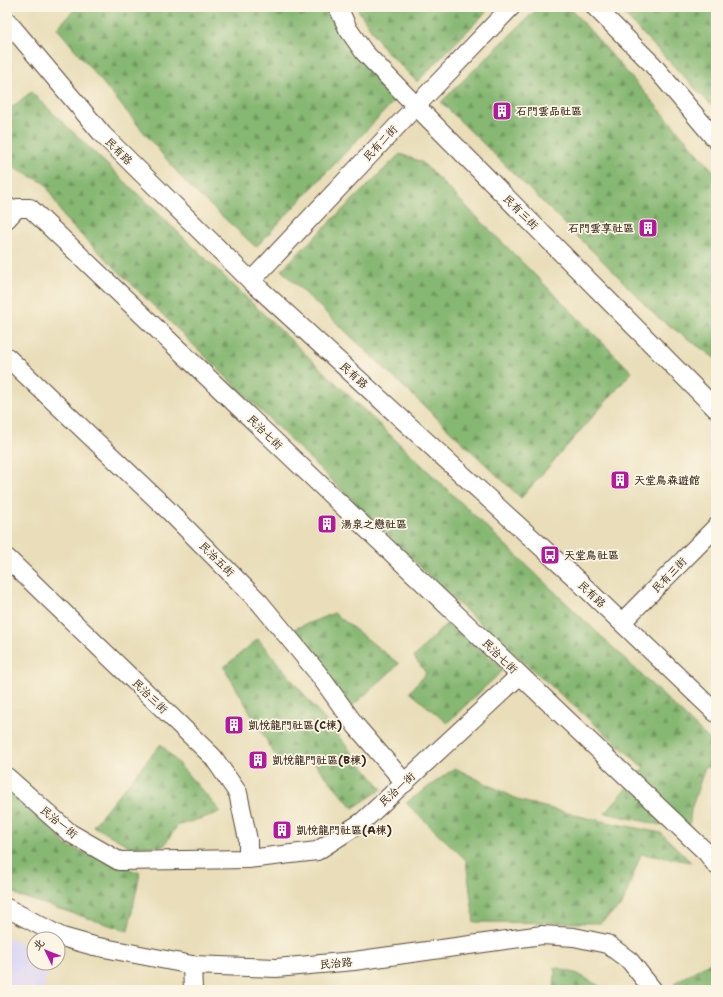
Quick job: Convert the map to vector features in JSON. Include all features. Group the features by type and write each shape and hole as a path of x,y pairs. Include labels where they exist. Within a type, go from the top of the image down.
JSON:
{"street":[{"name":"民有三街","path":"338,7 348,29 364,52 716,409"},
{"name":"民有二街","path":"251,281 511,7"},
{"path":"595,7 652,64 716,140"},
{"name":"民有路","path":"7,21 103,135 251,281 622,622 716,713"},
{"name":"民治七街","path":"7,219 17,208 30,208 520,675"},
{"name":"民治五街","path":"7,357 168,510 260,603 318,672 356,726 404,783"},
{"name":"民有三街","path":"622,622 713,535"},
{"name":"民治三街","path":"7,558 213,757 238,793 248,840 248,858"},
{"path":"520,675 707,853 716,865"},
{"name":"民治一街","path":"7,777 70,833 119,860 248,858 317,851 362,822 520,675"},
{"name":"民治路","path":"7,908 62,937 94,946 192,965 276,968 354,962 542,935 574,937 606,944 630,961 653,990"},
{"path":"192,965 193,990"}],"shaded area":[{"path":"7,936 26,947 26,971 48,971 43,990 7,990"}],"green space":[{"path":"77,7 326,7 394,101 256,247 188,185 57,28"},
{"path":"356,7 491,7 417,82 385,50"},
{"path":"539,7 573,11 716,174 716,359 656,316 617,275 441,102"},
{"path":"617,7 716,7 716,110"},
{"path":"31,92 716,746 716,769 705,767 691,810 689,831 605,813 644,768 454,600 65,219 45,183 7,165 7,111"},
{"path":"400,154 422,162 632,372 521,498 281,270"},
{"path":"334,613 399,664 350,708 292,630"},
{"path":"448,622 504,669 447,723 410,692 426,673 414,657"},
{"path":"258,639 382,789 353,808 309,757 282,767 224,667"},
{"path":"161,744 221,812 177,826 164,846 131,847 93,826"},
{"path":"455,768 521,801 587,818 661,833 691,862 641,854 622,905 600,923 474,922 466,860 406,803"},
{"path":"7,785 41,814 65,845 140,873 128,931 19,896 7,888"},
{"path":"716,959 716,990 677,990 674,983"},
{"path":"555,967 578,974 606,990 554,990"}],"place":[{"name":"石門雲品社區","path":"502,111"},
{"name":"石門雲享社區","path":"648,228"},
{"name":"天堂鳥森遊館","path":"620,480"},
{"name":"湯泉之戀社區","path":"327,524"},
{"name":"天堂鳥社區","path":"550,555"},
{"name":"凱悅龍門社區(C棟)","path":"234,725"},
{"name":"凱悅龍門社區(B棟)","path":"258,760"},
{"name":"凱悅龍門社區(A棟)","path":"282,830"}]}
